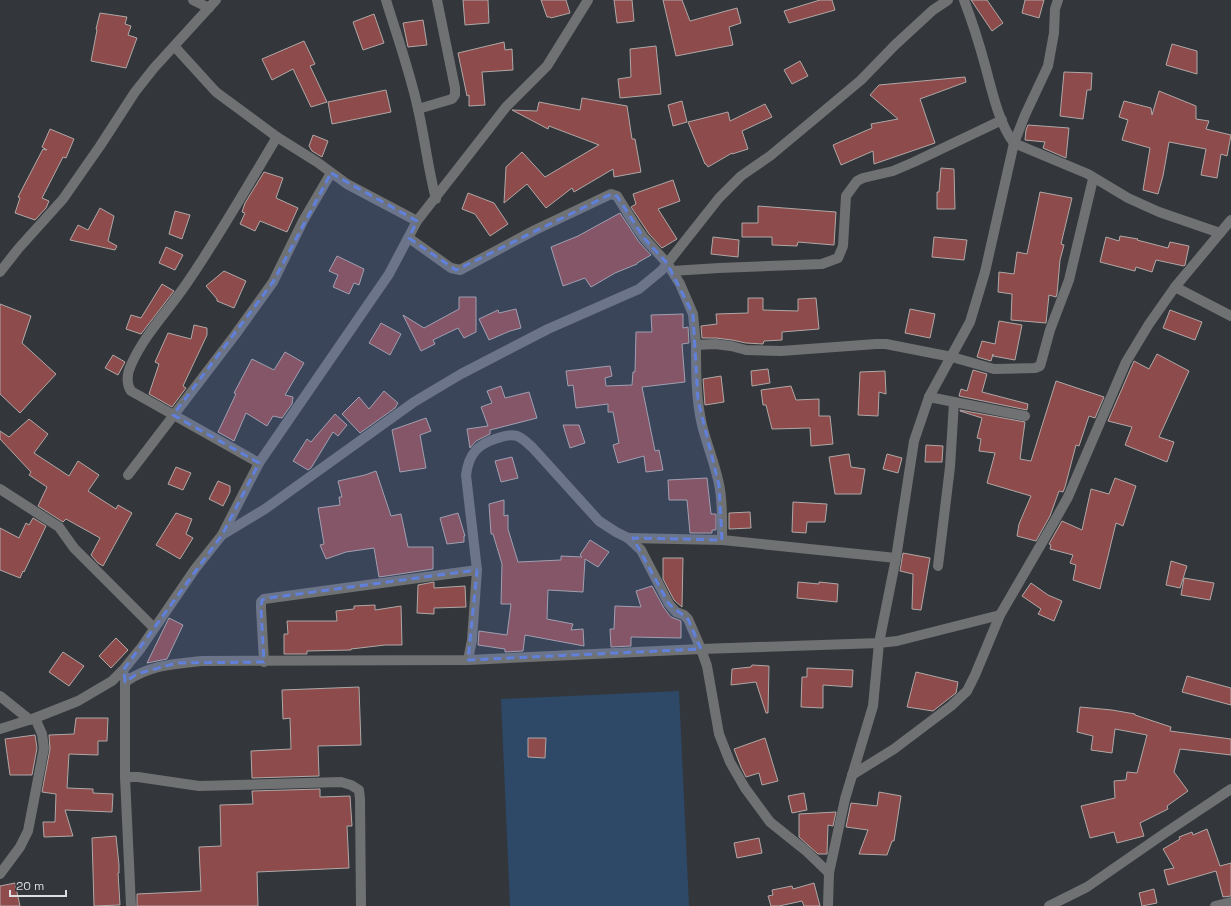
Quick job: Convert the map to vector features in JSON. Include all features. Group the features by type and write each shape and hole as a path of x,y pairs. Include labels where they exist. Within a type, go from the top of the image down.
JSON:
{"street":[{"path":"193,0 209,8"},
{"path":"0,272 18,249 63,199 135,92 154,68 175,47 216,0"},
{"path":"386,0 418,109 429,172 436,199"},
{"path":"418,109 452,99 455,95 455,88 437,0"},
{"path":"1,727 32,719 84,697 112,681 124,669 195,569 222,535 259,462 389,274 417,221 436,199 506,107 548,66 588,0"},
{"path":"222,535 265,509 414,402 461,374 548,329 639,289 656,275 670,267 719,198 741,176 770,156 861,80 895,44 933,10 948,0"},
{"path":"964,0 1002,120 1014,143 1088,174 1094,179 1128,198 1159,212 1220,233"},
{"path":"828,906 829,873 845,799 873,706 879,643 896,558 914,441 929,397 970,322 983,279 1014,143 1025,115 1048,66 1054,33 1055,10 1058,0"},
{"path":"175,47 216,92 277,136 331,173 370,197 417,221"},
{"path":"670,267 720,268 816,264 830,262 838,258 844,246 846,196 857,181 863,178 893,171 1002,120"},
{"path":"259,462 131,391 128,384 129,370 152,329 182,292 277,136"},
{"path":"128,474 235,335 273,282 304,221 331,173"},
{"path":"696,345 715,344 746,350 782,351 886,344 952,357 994,369 1035,368 1040,366 1050,330 1069,280 1094,179"},
{"path":"409,238 451,268 460,270 535,230 611,194 617,196 644,238 670,267 694,314 698,400 702,424 719,485 722,540"},
{"path":"852,775 894,749 951,706 967,691 1000,615 1068,497 1126,362 1149,324 1175,287 1231,220"},
{"path":"1175,287 1231,316"},
{"path":"929,397 1025,416"},
{"path":"938,566 950,468 954,402"},
{"path":"468,660 472,640 477,570 466,475 467,466 470,458 477,448 489,440 504,436 516,436 524,440 564,481 599,521 628,538 641,550 674,610 684,615 688,619 701,649 707,666 719,734 730,762 770,822 805,850 829,873"},
{"path":"0,489 60,527 74,548 154,628"},
{"path":"628,538 722,540 896,558"},
{"path":"264,662 260,608 261,602 264,599 477,570"},
{"path":"125,682 137,674 164,665 202,661 264,662 468,660 701,649 879,643 897,641 1000,615"},
{"path":"124,669 125,777 131,906"},
{"path":"0,696 32,719 42,734 44,748 28,831 20,847 0,874"},
{"path":"125,777 138,777 199,786 341,782 351,785 359,790 360,799 361,906"},
{"path":"1049,906 1087,887 1165,832 1231,789"},
{"path":"1215,906 1231,902"}],"highlighted area":[{"path":"331,173 417,221 409,238 456,270 611,194 617,196 644,238 667,263 693,314 698,400 719,485 722,540 633,538 669,604 688,619 701,649 468,660 477,570 262,600 261,608 264,662 177,663 137,674 125,682 124,669 222,535 259,463 173,415 273,282"}],"shaded area":[{"path":"679,691 689,906 510,906 501,699"}],"building":[{"path":"463,0 488,0 489,23 465,25"},
{"path":"541,0 566,0 570,13 551,18 547,17"},
{"path":"614,0 632,0 634,21 617,23"},
{"path":"663,0 682,0 690,21 737,8 741,23 729,27 733,45 676,56"},
{"path":"820,0 832,0 835,10 789,23 784,11"},
{"path":"971,0 987,0 1003,23 992,31"},
{"path":"1025,0 1044,0 1039,18 1022,13"},
{"path":"100,13 127,17 125,24 131,26 128,35 137,38 126,68 91,61"},
{"path":"374,14 384,43 363,50 353,22"},
{"path":"423,20 427,45 408,47 403,23"},
{"path":"304,41 315,64 310,66 327,102 311,107 293,69 272,80 262,59"},
{"path":"504,42 505,50 512,49 513,70 482,72 485,105 469,106 469,95 467,96 458,53"},
{"path":"1172,44 1197,51 1197,74 1166,65"},
{"path":"656,46 661,94 620,98 618,79 631,77 630,49"},
{"path":"800,61 808,76 792,84 784,70"},
{"path":"1064,72 1092,73 1091,90 1087,90 1083,119 1060,116"},
{"path":"965,77 966,82 920,99 935,143 874,164 873,151 841,165 833,145 872,128 871,124 898,119 870,95 879,85"},
{"path":"386,90 391,112 332,124 328,102"},
{"path":"1159,91 1196,106 1196,119 1209,121 1206,129 1231,135 1227,156 1221,154 1217,178 1201,175 1206,149 1169,142 1158,194 1143,190 1150,148 1122,140 1128,120 1119,117 1124,101 1151,108 1152,115"},
{"path":"582,98 627,106 632,139 635,139 641,172 614,177 613,169 574,192 572,188 546,208 527,184 504,203 506,167 522,152 545,177 599,145 549,126 548,129 512,110 537,111 539,102 580,110"},
{"path":"682,101 687,122 673,126 668,105"},
{"path":"765,104 772,117 742,131 748,149 732,153 708,167 705,164 688,122 728,112 730,121"},
{"path":"1028,125 1069,128 1066,158 1043,148 1045,142 1025,140"},
{"path":"50,129 74,139 66,158 63,157 42,198 49,201 46,208 35,220 15,213 20,198 18,197 43,149 47,150 42,147"},
{"path":"313,135 328,141 322,157 312,151 309,146"},
{"path":"941,168 954,169 955,209 937,209 937,192 939,192"},
{"path":"264,172 283,178 276,198 298,208 287,232 260,221 255,231 240,224 245,213 242,212 245,203"},
{"path":"673,180 680,201 658,209 677,239 662,248 649,234 631,207 636,204 633,194"},
{"path":"1040,192 1072,198 1061,244 1064,245 1060,260 1057,294 1056,297 1049,295 1046,323 1011,320 1012,294 998,292 999,272 1014,274 1017,252 1027,254"},
{"path":"468,193 494,203 508,224 490,236 475,214 462,209"},
{"path":"758,206 836,212 834,245 798,242 797,246 772,245 772,237 742,237 742,223 758,223"},
{"path":"100,208 114,216 108,241 117,246 115,250 70,240 78,225 88,230"},
{"path":"175,211 190,215 182,239 169,234"},
{"path":"620,213 639,242 651,255 637,264 615,273 591,287 585,278 563,286 551,247 578,236"},
{"path":"1120,236 1138,239 1137,240 1168,248 1170,242 1189,246 1185,265 1156,260 1152,272 1136,267 1135,271 1100,262 1106,237 1119,241"},
{"path":"713,237 739,240 738,257 711,254"},
{"path":"934,237 967,240 964,260 932,257"},
{"path":"166,247 183,255 175,270 159,263"},
{"path":"337,256 364,269 359,285 354,283 349,294 333,287 338,275 329,271"},
{"path":"224,271 246,281 234,308 217,301 206,286"},
{"path":"162,284 174,291 141,334 126,329 131,315 141,318"},
{"path":"459,297 476,297 476,332 464,338 458,328 433,340 435,344 421,351 403,315 424,328 459,309"},
{"path":"748,298 763,298 763,310 798,311 798,299 816,298 819,329 782,332 782,340 764,341 763,344 716,338 702,338 701,326 717,324 716,314 748,313"},
{"path":"0,304 31,316 22,343 56,374 20,413 0,394"},
{"path":"516,309 521,328 489,340 479,319 498,310 499,313"},
{"path":"910,309 935,314 930,338 905,333"},
{"path":"1170,310 1202,322 1195,340 1163,328"},
{"path":"683,314 683,328 688,327 689,343 682,344 685,382 642,387 655,451 659,450 663,470 646,472 644,456 618,463 613,445 619,443 613,412 608,412 608,404 576,408 573,385 568,386 566,371 610,366 612,376 605,378 606,386 632,385 633,372 635,372 636,332 652,332 651,315"},
{"path":"999,321 1022,325 1015,360 993,356 993,354 991,361 977,357 982,341 995,344"},
{"path":"381,323 401,334 390,355 369,343"},
{"path":"194,325 207,328 207,335 183,386 186,388 172,407 149,394 159,364 155,362 168,333 191,339"},
{"path":"285,352 304,363 285,395 293,397 292,404 282,418 273,416 267,426 246,413 234,441 218,432 236,394 234,393 252,359 274,370"},
{"path":"1157,354 1189,371 1159,437 1174,442 1167,462 1125,445 1132,427 1108,421 1134,361 1149,369"},
{"path":"113,355 125,362 118,375 105,368"},
{"path":"768,369 770,383 752,386 751,371"},
{"path":"973,370 987,374 982,392 1028,404 1027,410 959,396 961,389 967,391"},
{"path":"885,371 886,394 879,392 878,416 858,415 860,372"},
{"path":"721,376 724,402 705,405 703,379"},
{"path":"1056,381 1104,397 1095,418 1089,416 1079,446 1076,445 1063,492 1059,491 1050,516 1036,541 1017,536 1019,524 1031,496 987,483 995,453 979,451 981,439 977,438 982,418 960,410 1025,422 1020,459 1031,461"},
{"path":"501,386 505,398 529,392 537,418 490,430 490,434 476,441 470,448 467,429 488,426 481,407 492,403 487,391"},
{"path":"791,386 796,400 819,399 819,416 830,416 833,444 811,446 810,428 772,429 766,405 763,405 761,390"},
{"path":"384,391 398,403 395,408 360,433 342,414 359,397 369,409"},
{"path":"335,414 347,425 338,436 333,432 311,468 308,470 293,461 307,439 311,442"},
{"path":"426,418 431,431 420,435 426,468 400,472 392,430"},
{"path":"29,419 48,434 34,453 69,476 78,461 99,475 88,491 116,509 118,505 132,513 103,566 91,555 100,538 66,519 63,522 38,506 47,487 29,475 31,472 0,439 0,431 9,437"},
{"path":"563,425 579,425 585,443 570,448"},
{"path":"926,445 943,446 942,462 925,462"},
{"path":"849,454 851,467 865,469 861,494 835,494 829,457"},
{"path":"887,454 902,458 898,473 883,469"},
{"path":"512,457 518,478 501,482 495,461"},
{"path":"176,467 191,473 183,490 168,484"},
{"path":"376,471 391,516 401,514 408,547 433,547 433,569 379,577 374,548 346,552 326,559 320,545 324,544 318,508 340,505 339,497 342,497 338,481"},
{"path":"707,478 711,514 716,514 716,530 712,530 712,533 690,533 687,500 669,500 668,480"},
{"path":"1115,478 1136,486 1123,526 1116,523 1100,589 1073,580 1076,565 1070,563 1073,555 1050,549 1051,545 1049,544 1062,521 1082,530 1091,489 1109,494"},
{"path":"218,481 230,486 230,492 223,506 209,499"},
{"path":"504,500 504,516 508,515 508,529 518,562 561,560 561,556 582,557 580,555 590,540 609,552 598,567 585,559 583,592 548,590 547,619 573,624 571,630 583,629 584,646 525,635 523,651 505,652 505,649 478,645 479,631 507,635 511,604 501,604 502,564 493,534 491,534 489,504"},
{"path":"793,502 827,504 825,522 807,522 806,533 792,532"},
{"path":"750,512 751,528 729,529 729,513"},
{"path":"176,513 192,519 186,534 193,538 180,559 156,545"},
{"path":"458,513 465,536 464,542 447,544 440,518"},
{"path":"33,518 46,526 24,572 23,571 20,578 0,570 0,528 19,538 26,523 29,525"},
{"path":"903,553 930,558 921,610 912,609 913,574 900,571"},
{"path":"663,558 683,558 682,607 674,600 663,579"},
{"path":"1171,561 1187,566 1180,588 1166,585"},
{"path":"1184,578 1214,583 1210,600 1181,595"},
{"path":"434,582 434,588 465,586 466,607 434,608 434,614 417,613 418,585"},
{"path":"798,582 838,584 837,602 797,598"},
{"path":"1031,583 1048,595 1062,601 1054,621 1038,614 1041,609 1022,596"},
{"path":"652,586 664,608 671,617 681,621 681,638 631,637 631,646 611,647 610,629 614,629 615,606 641,607 636,591"},
{"path":"375,605 375,610 401,606 402,645 385,645 351,650 307,651 307,654 284,654 284,634 288,634 287,621 337,621 336,611 354,609 354,606"},
{"path":"169,618 183,625 167,659 147,663"},
{"path":"116,638 128,650 111,668 99,656"},
{"path":"63,652 84,666 69,686 49,672"},
{"path":"752,665 769,666 768,713 766,713 756,682 731,685 732,669 751,667"},
{"path":"807,668 853,670 852,687 823,685 823,708 801,707 802,677 807,677"},
{"path":"916,672 958,682 956,693 933,711 907,707"},
{"path":"1187,676 1231,688 1231,705 1182,692"},
{"path":"359,687 361,745 318,746 319,776 252,778 251,751 291,749 290,718 283,719 282,690"},
{"path":"1080,707 1135,714 1171,727 1170,731 1231,739 1231,755 1180,749 1174,772 1188,791 1167,806 1168,809 1140,823 1144,836 1117,843 1114,832 1090,838 1081,806 1115,798 1114,781 1126,780 1127,772 1137,773 1147,735 1115,729 1112,753 1091,750 1093,736 1077,732"},
{"path":"76,718 108,718 107,741 98,741 98,755 69,754 67,788 93,789 93,793 113,794 112,812 65,810 73,836 44,837 43,822 55,822 56,794 42,792 50,749 49,735 74,734"},
{"path":"35,735 37,748 32,775 10,775 5,739"},
{"path":"528,738 546,738 545,758 528,757"},
{"path":"765,738 778,781 762,785 759,773 746,777 734,749"},
{"path":"320,789 320,797 350,796 352,826 347,826 349,868 257,872 258,906 137,906 137,894 201,891 199,847 221,846 220,805 253,804 252,791"},
{"path":"879,792 901,796 894,841 892,841 887,855 859,854 868,830 846,827 851,803 877,806"},
{"path":"804,793 807,810 792,813 788,796"},
{"path":"836,812 833,826 828,825 827,854 818,854 799,837 799,814"},
{"path":"1207,829 1220,866 1231,863 1231,896 1223,897 1216,871 1168,885 1164,870 1174,868 1163,849 1180,839 1179,837 1192,832 1193,835"},
{"path":"116,836 119,865 120,905 94,906 92,838"},
{"path":"759,838 762,853 737,858 734,843"},
{"path":"15,883 20,906 0,906 0,886"},
{"path":"814,883 820,906 804,906 802,901 779,906 771,906 768,896 773,895 772,890 792,886 793,889"},
{"path":"1154,889 1157,903 1142,906 1139,893"}]}
